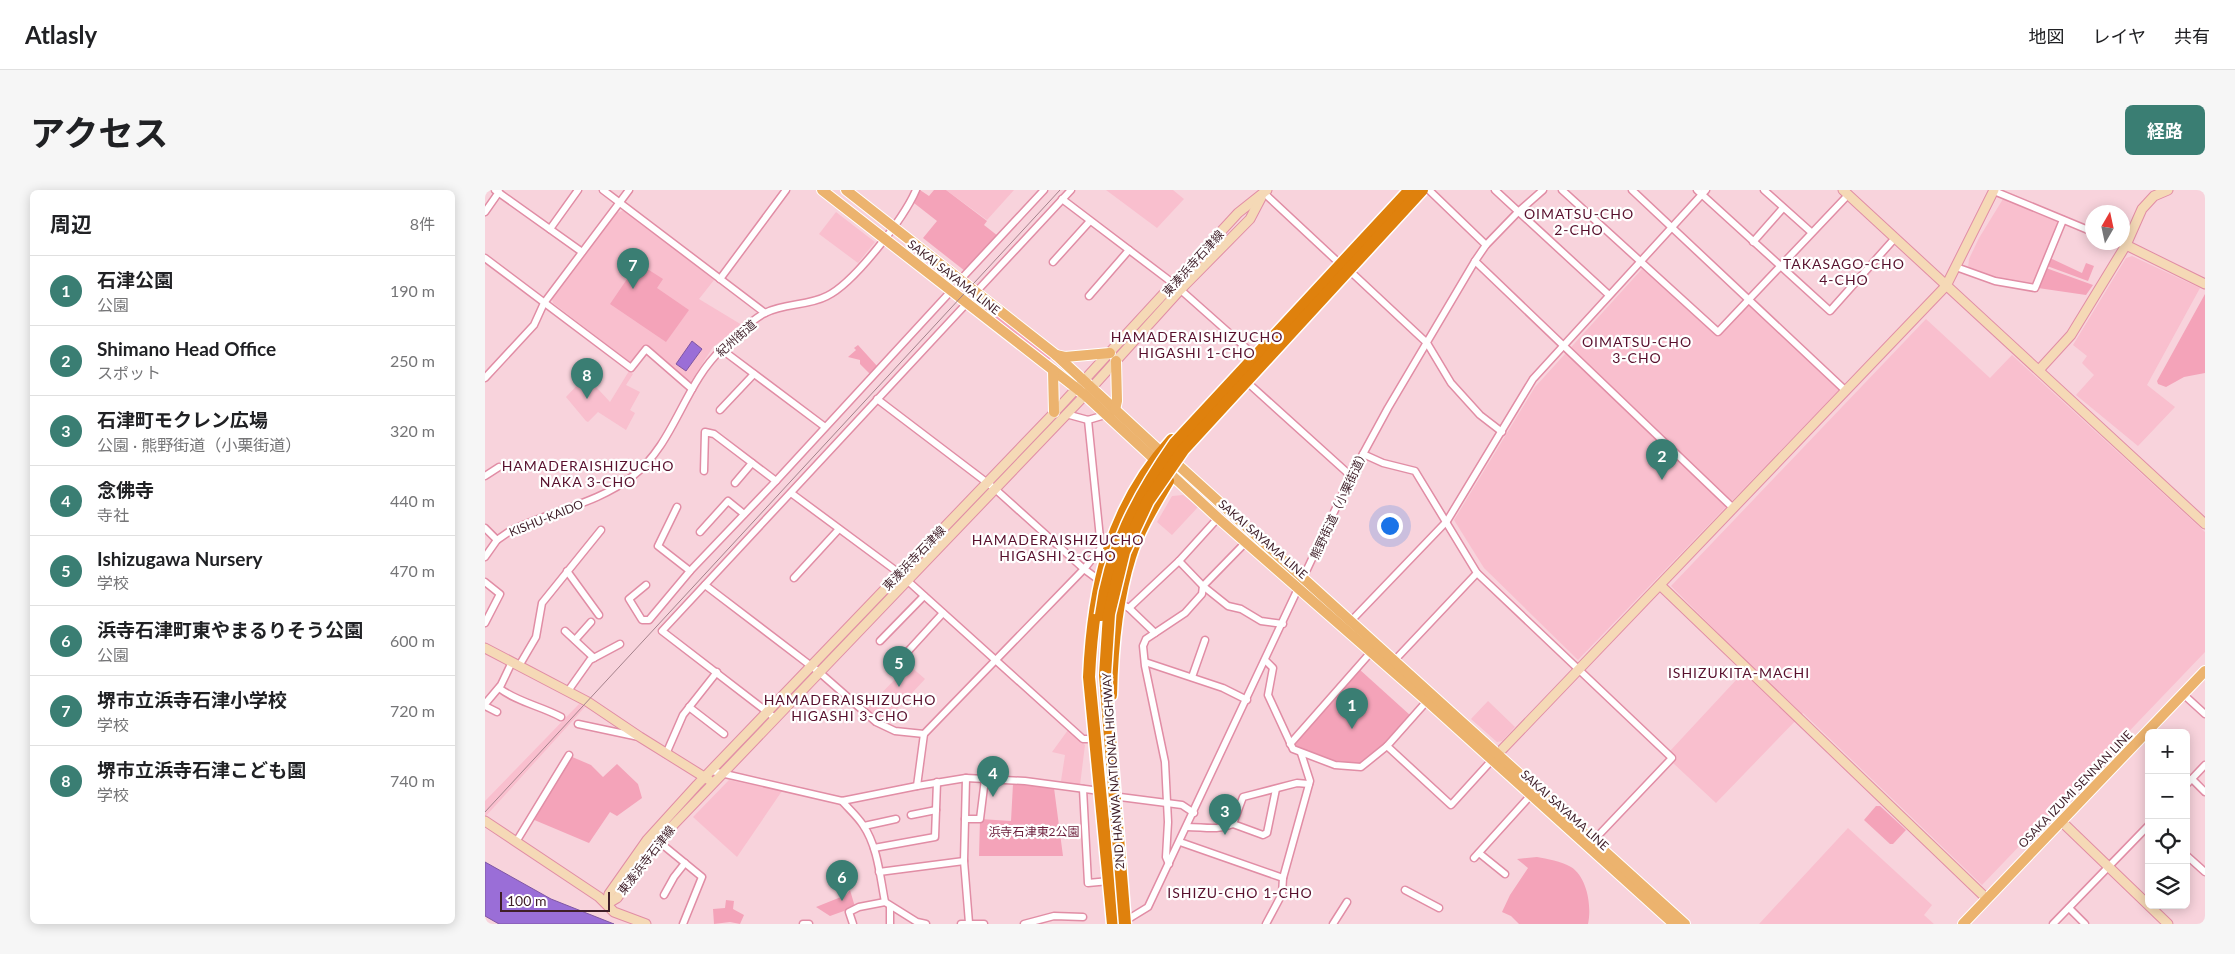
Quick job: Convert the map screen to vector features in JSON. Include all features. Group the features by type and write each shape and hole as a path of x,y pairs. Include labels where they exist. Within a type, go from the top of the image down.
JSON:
{"highway":[{"path":"1113,924 1089,676 1091,638 1105,549 1124,512 1158,456 1254,355 1338,262 1408,190"},
{"name":"2ND HANWA NATIONAL HIGHWAY","path":"1117,924 1098,677 1099,635 1104,593 1115,552 1141,495 1175,443 1408,190"},
{"name":"2ND HANWA NATIONAL HIGHWAY","path":"1128,922 1105,675 1109,614 1117,575 1128,544 1148,501 1183,450 1422,190"},
{"path":"1128,922 1111,695 1112,666 1124,605 1130,556 1141,530 1175,469 1198,436 1428,190"}],"main road":[{"name":"SAKAI SAYAMA LINE","path":"822,190 1076,388 1087,387"},
{"name":"SAKAI SAYAMA LINE","path":"850,191 887,221 892,228 1056,355 1087,387 1115,410 1158,456"},
{"path":"1056,355 1065,357 1113,357 1117,401 1115,410"},
{"path":"1053,370 1054,412"},
{"name":"SAKAI SAYAMA LINE","path":"1087,387 1105,415 1175,469 1302,584 1371,652 1594,840 1685,924"},
{"name":"SAKAI SAYAMA LINE","path":"1175,469 1218,518 1350,622 1394,661 1495,757 1531,795 1674,924"},
{"name":"OSAKA IZUMI SENNAN LINE","path":"1963,924 2205,671"}],"street":[{"path":"550,230 578,190"},
{"path":"603,190 765,313 817,301 843,286 885,238 916,190"},
{"path":"485,378 534,325 544,303 629,190"},
{"path":"720,279 786,190"},
{"path":"961,280 1045,190"},
{"path":"977,292 1071,190"},
{"path":"1428,190 1486,245"},
{"path":"1495,190 1609,295"},
{"name":"熊野街道（小栗街道）","path":"1128,922 1148,907 1302,584 1351,476 1406,374 1427,343 1486,245 1518,212 1543,190"},
{"path":"1562,190 1718,332 1811,232 1845,192 1947,284 2205,524"},
{"path":"1632,190 1750,298 1846,391"},
{"path":"1765,190 1811,232"},
{"path":"1387,746 1451,805 1947,284 1994,190 2085,229"},
{"path":"2130,230 2149,201 2154,196 2168,190"},
{"path":"485,212 497,191 582,252"},
{"path":"1266,192 1338,262"},
{"name":"東湊浜寺石津線","path":"607,904 617,898 658,841 723,772 899,573 1066,414 1113,357 1177,287 1238,213 1266,192"},
{"path":"1350,622 1447,521 1533,379 1702,192 1779,267 1830,311 1895,238"},
{"path":"1062,199 1177,287 1254,355"},
{"path":"1753,242 1783,208"},
{"path":"1955,267 1995,281 2035,288 2063,220"},
{"path":"1053,262 1090,221"},
{"path":"2130,248 2205,284"},
{"path":"1089,296 1129,250"},
{"path":"2039,370 2065,343 2119,250"},
{"path":"485,258 631,368 646,349 692,389"},
{"path":"1475,261 1733,508"},
{"path":"1351,272 1427,343 1451,383 1480,414 1502,432"},
{"path":"646,585 629,599 642,620 649,620 690,571 776,481 952,290"},
{"path":"772,715 662,631 967,303"},
{"name":"紀州街道","path":"692,389 711,360 721,349 765,313"},
{"path":"721,349 825,427"},
{"path":"720,410 754,374"},
{"path":"1248,382 1351,476"},
{"name":"東湊浜寺石津線","path":"815,669 907,581 1076,388"},
{"name":"KISHU-KAIDO","path":"497,540 520,526 603,495 632,476 653,455 667,436 692,389"},
{"path":"877,399 991,485 1084,569 1099,580"},
{"path":"1066,414 1088,420 1105,415"},
{"path":"917,786 925,734 1105,549 1088,420"},
{"path":"704,471 705,432 714,434 776,481"},
{"path":"1363,454 1383,463 1415,471 1477,573 1672,758 1594,840"},
{"path":"735,483 752,463"},
{"path":"485,476 499,466"},
{"path":"791,493 899,573 1083,739 1095,739"},
{"path":"700,532 728,501 744,514"},
{"path":"677,507 658,546 690,571"},
{"path":"1155,633 1124,605 1179,561 1218,518"},
{"path":"485,528 497,540 485,557"},
{"path":"795,578 839,529"},
{"path":"497,712 485,705 536,637 542,603 601,530"},
{"path":"1169,864 1166,857 1167,802 1165,762 1143,646 1147,639 1185,613 1202,594 1203,586 1247,541"},
{"path":"1179,561 1203,586 1228,606 1241,609 1261,621 1283,624"},
{"path":"567,570 599,615"},
{"path":"1394,661 1477,573"},
{"path":"485,582 500,594 485,623"},
{"path":"1660,585 1987,899"},
{"path":"705,586 815,669 876,722 895,730 925,734"},
{"path":"880,641 924,596"},
{"path":"899,660 943,613"},
{"path":"575,640 591,622"},
{"path":"565,631 594,658"},
{"path":"1192,677 1205,640"},
{"path":"568,691 594,658 620,644"},
{"path":"485,648 588,702 667,754 709,774 714,782"},
{"path":"1290,744 1371,652"},
{"path":"1265,660 1273,668 1268,695 1293,749 1335,765 1361,767 1387,746 1427,701"},
{"path":"1145,662 1223,688 1247,700"},
{"path":"667,754 674,734 689,707 717,672"},
{"path":"499,688 517,699 544,708 561,717"},
{"path":"2183,694 2205,714"},
{"path":"689,707 724,734"},
{"name":"東湊浜寺石津線","path":"607,904 609,894 647,840 709,774 772,715"},
{"path":"578,724 640,737"},
{"path":"1266,924 1282,894 1283,878 1309,784 1301,752"},
{"path":"516,842 569,755"},
{"path":"2205,765 2192,779 2205,792"},
{"path":"709,774 723,772 828,800 842,801 966,778 1025,781 1100,791 1120,797 1167,802 1182,805 1194,813"},
{"path":"966,778 964,861 971,923"},
{"path":"965,819 980,819 985,779"},
{"path":"874,848 935,837 937,782"},
{"path":"1233,824 1243,797 1297,783 1309,784"},
{"path":"1083,789 1088,883 1109,881"},
{"path":"1187,827 1210,827 1219,830 1233,824 1263,835 1267,832 1276,789"},
{"path":"1505,874 1477,855 1531,795"},
{"path":"842,801 864,826 874,848 887,904 889,924"},
{"path":"911,815 936,810"},
{"path":"864,826 896,819"},
{"path":"485,821 607,904 618,914 646,924"},
{"path":"2061,822 2168,924"},
{"path":"2053,924 2145,829"},
{"path":"658,841 702,877 683,924"},
{"path":"1179,842 1283,878"},
{"path":"2190,859 2205,872"},
{"path":"879,872 964,861"},
{"path":"664,895 674,877 685,864"},
{"path":"1405,890 1439,908"},
{"path":"1333,924 1347,902"},
{"path":"853,924 849,912 859,907 887,904 917,922 926,924"},
{"path":"2069,908 2085,924"},
{"path":"1024,924 1054,916 1083,917"},
{"path":"803,924 809,924"},
{"path":"961,924 984,924"}],"shaded area":[{"path":"946,190 1014,190 987,220"},
{"path":"1106,190 1173,190 1184,199 1157,228"},
{"path":"2003,199 2059,222 2033,284 2029,286 1996,280 1968,268 1969,259 1979,238"},
{"path":"624,210 714,280 699,299 742,325 713,347 690,383 646,347 631,363 553,303 552,299 617,213"},
{"path":"836,212 875,242 858,263 819,234"},
{"path":"2132,256 2200,288 2147,385 2175,407 2138,446 2076,395 2094,375 2082,363 2087,356 2073,345 2126,258"},
{"path":"1642,269 1718,337 1749,304 1840,389 1578,660 1484,568 1454,520 1535,387"},
{"path":"1926,319 1990,378 2012,355 2205,532 2205,652 1982,885 1803,713 1716,803 1673,763 1677,758 1670,751 1750,665 1671,586"},
{"path":"692,341 702,349 686,371 676,364"},
{"path":"629,371 633,374 626,385 640,392 630,410 635,413 626,430 598,412 588,422 586,421 566,397 586,376 610,402"},
{"path":"1183,495 1198,507 1172,535 1157,522 1172,496"},
{"path":"909,665 925,679 884,723 866,709"},
{"path":"1488,701 1515,727 1502,741 1497,742 1471,719"},
{"path":"579,704 585,707 485,817 485,801"},
{"path":"1068,730 1085,745 1080,785 1061,781 1065,755 1052,752"},
{"path":"729,780 782,791 737,857 693,817"},
{"path":"1848,828 1932,905 1924,915 1934,924 1759,924"},
{"path":"485,862 551,899 614,924 499,924 485,916"}],"green space":[{"path":"920,190 929,196 934,190 946,190 987,221 984,225 998,236 965,271 923,238 937,221 914,203"},
{"path":"2050,258 2082,273 2086,263 2094,266 2088,281 2047,266"},
{"path":"638,263 663,279 657,288 689,310 666,342 610,304"},
{"path":"2046,268 2093,285 2086,295 2038,288"},
{"path":"2205,294 2205,373 2184,377 2166,387 2158,384 2157,381"},
{"path":"980,302 1051,358 1049,360 979,305"},
{"path":"858,345 877,366 870,374 860,364 860,360 848,357 856,350 854,348"},
{"path":"1359,669 1411,716 1385,746 1361,764 1336,762 1294,747 1293,743"},
{"path":"570,756 591,765 603,777 617,764 638,784 642,798 617,816 610,812 589,843 532,819"},
{"name":"浜寺石津東2公園","path":"1013,784 1054,788 1063,856 979,856 980,819 1011,821"},
{"path":"1876,806 1880,806 1906,830 1893,844 1890,844 1864,820"},
{"path":"1537,857 1563,863 1571,867 1581,878 1589,901 1588,924 1519,924 1511,916 1502,912 1510,895 1528,868 1517,859"},
{"path":"850,890 855,907 830,916 816,907 846,895"},
{"path":"726,900 734,901 733,909 744,915 740,924 730,922 714,924 713,909 725,908"}],"tram line":[{"path":"485,812 1060,190"}],"place":[{"name":"堺市立浜寺石津小学校","path":"633,289"},
{"name":"堺市立浜寺石津こども園","path":"587,399"},
{"name":"Shimano Head Office","path":"1662,480"},
{"name":"Ishizugawa Nursery","path":"899,687"},
{"name":"石津公園","path":"1352,729"},
{"name":"念佛寺","path":"993,797"},
{"name":"石津町モクレン広場","path":"1225,835"},
{"name":"浜寺石津町東やまるりそう公園","path":"842,901"}],"district":[{"name":"OIMATSU-CHO 2-CHO","path":"1579,222"},
{"name":"TAKASAGO-CHO 4-CHO","path":"1844,272"},
{"name":"HAMADERAISHIZUCHO HIGASHI 1-CHO","path":"1197,344"},
{"name":"OIMATSU-CHO 3-CHO","path":"1637,350"},
{"name":"HAMADERAISHIZUCHO NAKA 3-CHO","path":"588,474"},
{"name":"HAMADERAISHIZUCHO HIGASHI 2-CHO","path":"1058,548"},
{"name":"ISHIZUKITA-MACHI","path":"1739,672"},
{"name":"HAMADERAISHIZUCHO HIGASHI 3-CHO","path":"850,708"},
{"name":"ISHIZU-CHO 1-CHO","path":"1240,892"}]}
